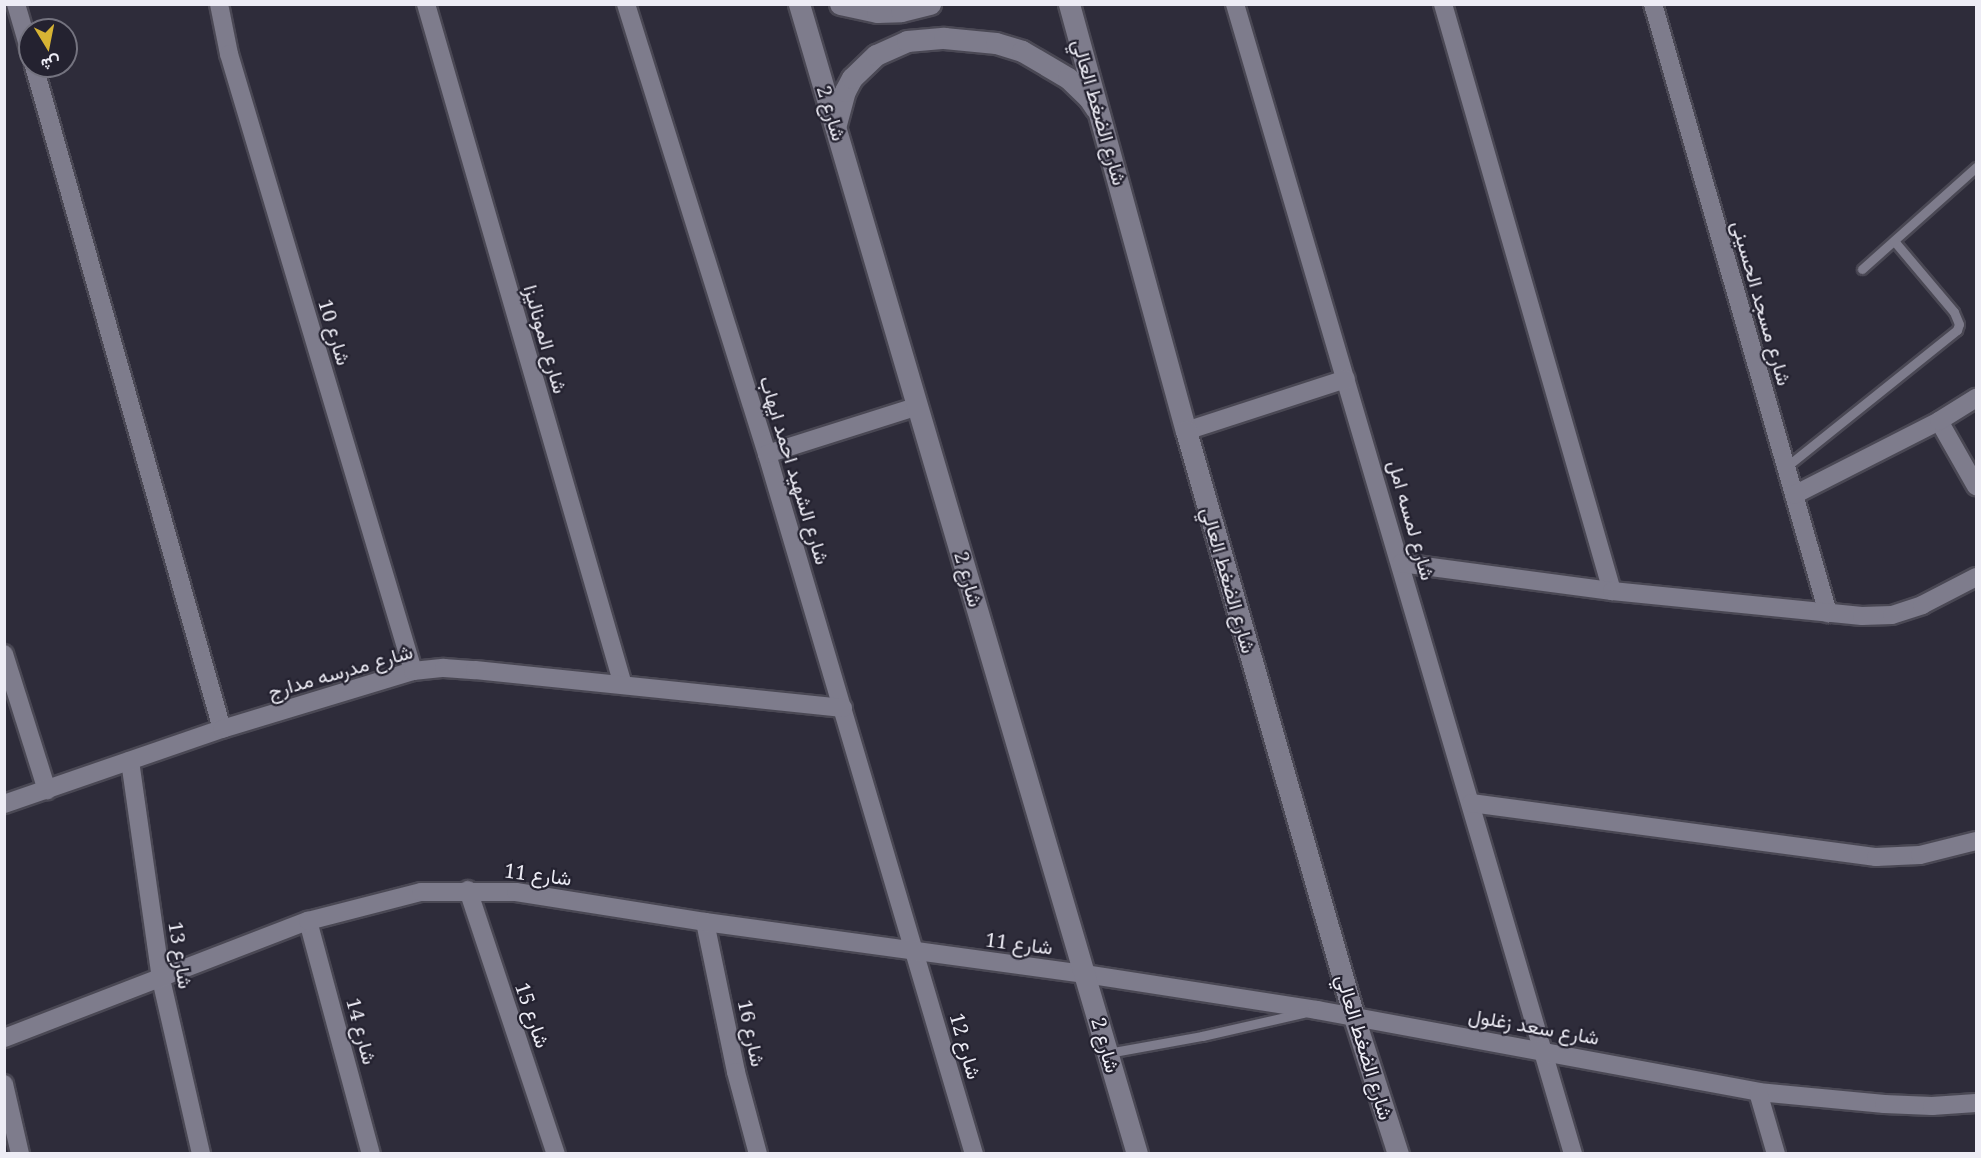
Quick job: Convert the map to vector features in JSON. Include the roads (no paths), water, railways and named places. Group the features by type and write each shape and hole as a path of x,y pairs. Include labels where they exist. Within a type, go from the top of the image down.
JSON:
{"street":[{"name":"شارع 10","path":"219,4 232,65 413,671"},
{"name":"شارع الموناليزا","path":"426,4 623,685"},
{"name":"شارع الشهيد احمد ايهاب","path":"626,4 767,454 914,952"},
{"name":"شارع 2","path":"799,4 1137,1154"},
{"path":"840,4 877,12 901,11 930,4"},
{"name":"شارع الضغط العالي","path":"1069,4 1186,431 1354,1017 1398,1154"},
{"name":"شارع لمسه امل","path":"1235,4 1573,1154"},
{"path":"1443,4 1612,591"},
{"name":"شارع مسجد الحسينى","path":"1653,4 1828,613"},
{"path":"836,126 845,91 852,78 870,60 891,46 907,41 945,38 996,43 1046,63 1068,78 1088,97 1102,120"},
{"path":"37,78 222,729"},
{"path":"1186,431 1346,379"},
{"path":"1794,495 1940,421 1977,398"},
{"path":"767,454 918,406"},
{"path":"1940,421 1977,486"},
{"path":"1401,563 1612,591 1828,613 1892,615 1922,605 1977,577"},
{"path":"4,654 47,790"},
{"name":"شارع مدرسه مدارج","path":"4,804 222,729 390,675 413,671 444,668 474,670 843,708"},
{"name":"شارع 13","path":"130,761 161,979 201,1154"},
{"path":"1471,803 1876,857 1920,855 1977,841"},
{"name":"شارع 11","path":"4,1038 308,921 421,892 468,890 516,892 705,922 1085,974"},
{"name":"شارع 15","path":"468,890 556,1154"},
{"name":"شارع 14","path":"308,921 371,1154"},
{"name":"شارع 16","path":"705,922 736,1072 758,1154"},
{"name":"شارع 12","path":"914,952 974,1154"},
{"name":"شارع سعد زغلول","path":"1085,974 1317,1010 1758,1092 1884,1104 1932,1106 1976,1104"},
{"path":"4,1084 20,1154"},
{"path":"1758,1092 1776,1154"}],"lane":[{"path":"1862,269 1977,167"},
{"path":"1786,467 1957,330 1959,324 1954,312 1894,241"},
{"path":"1108,1053 1202,1036 1317,1010"}]}
